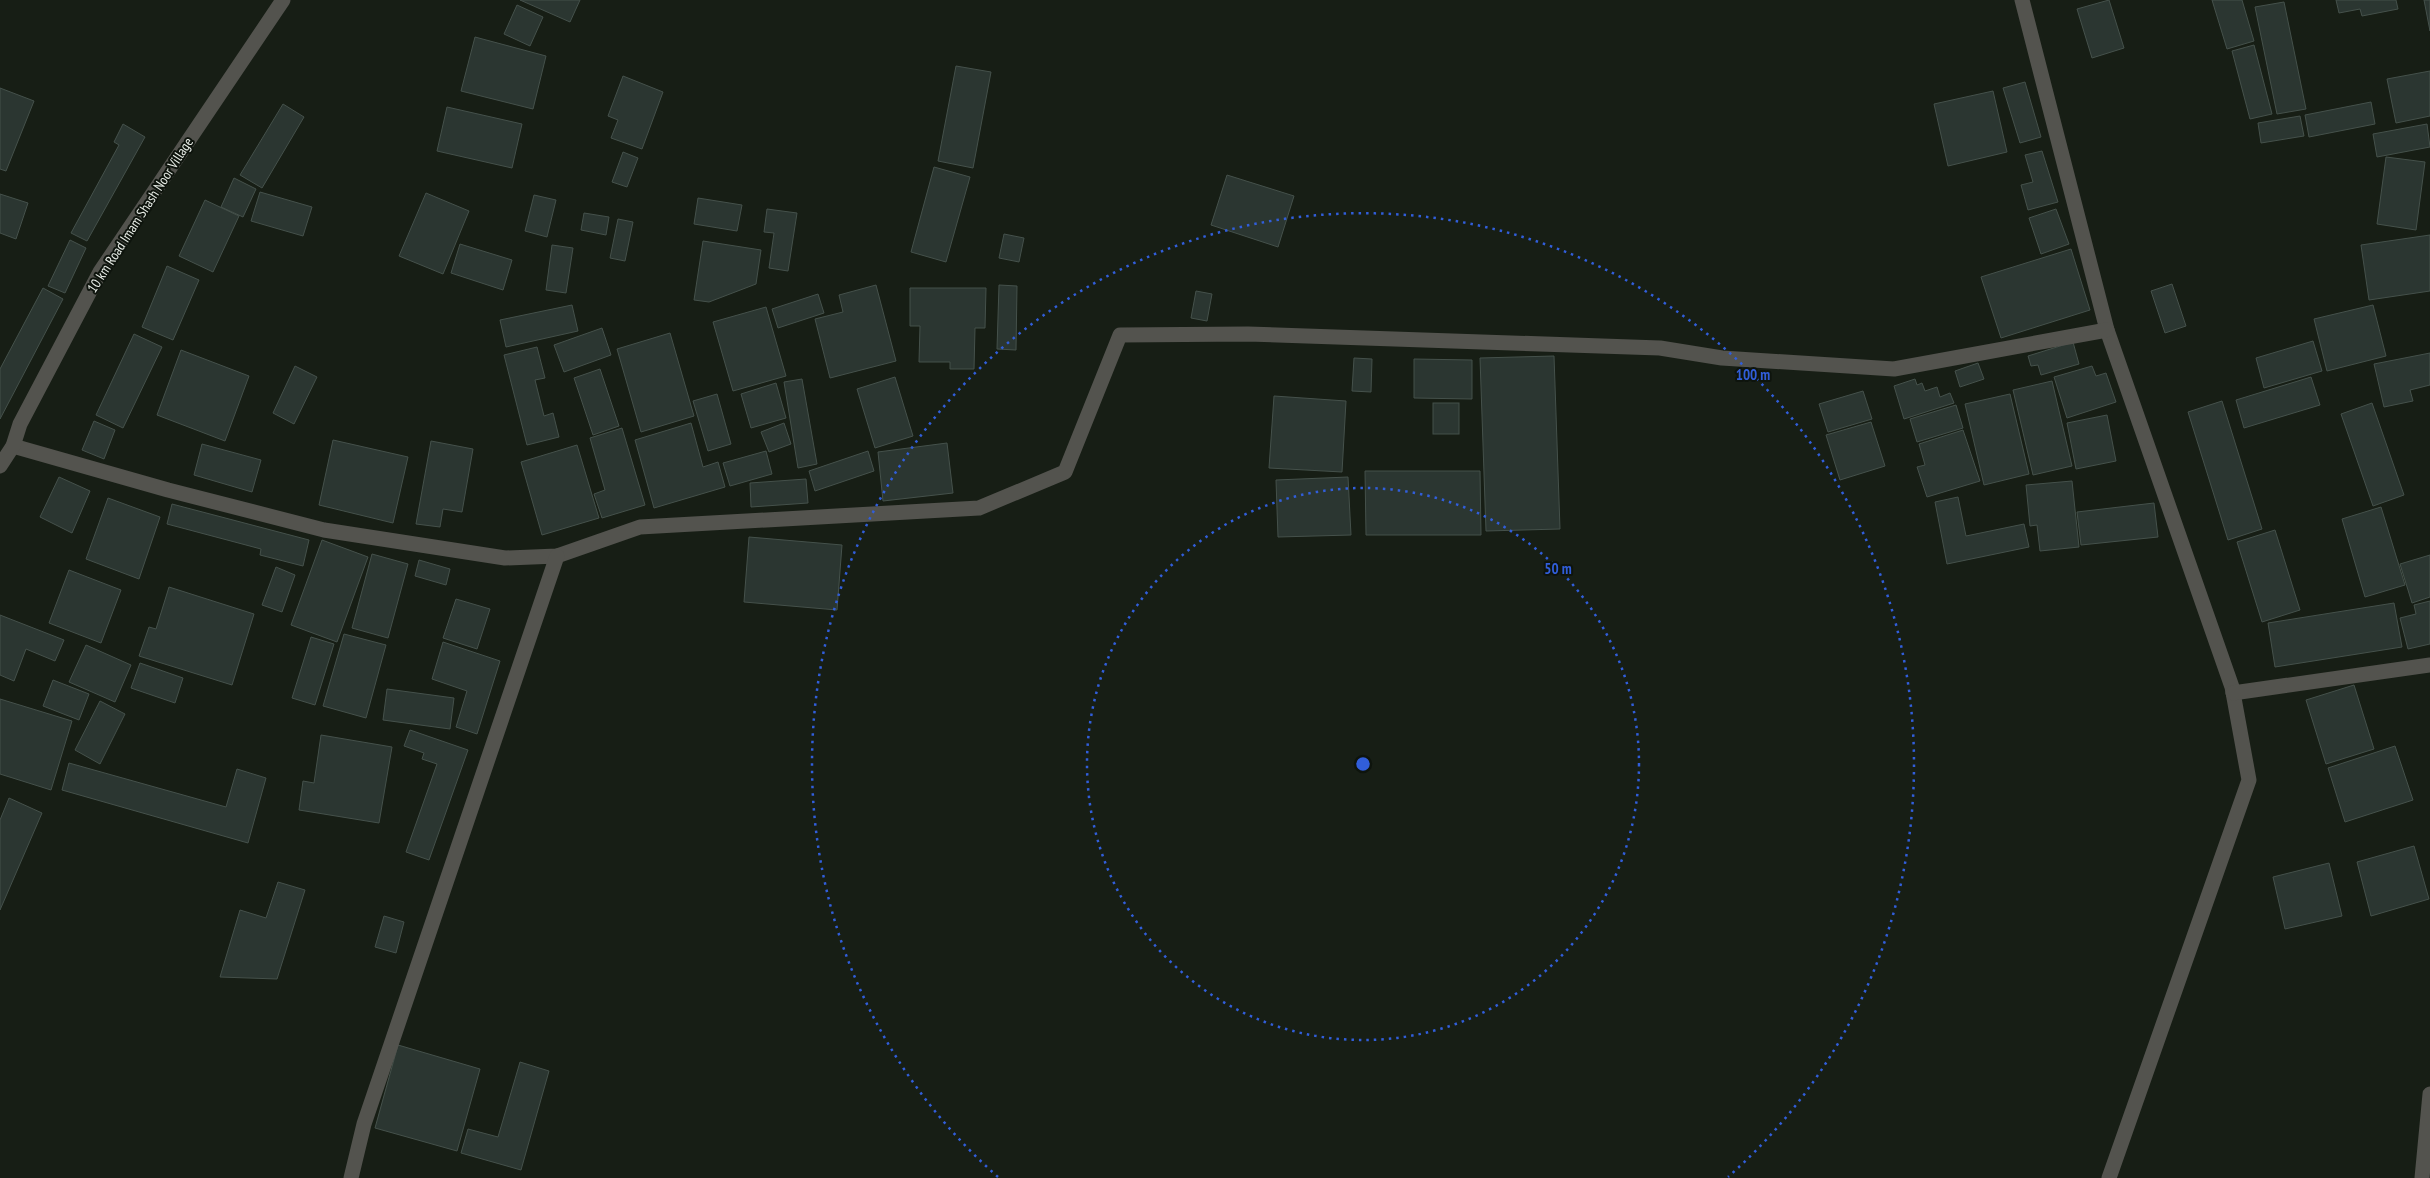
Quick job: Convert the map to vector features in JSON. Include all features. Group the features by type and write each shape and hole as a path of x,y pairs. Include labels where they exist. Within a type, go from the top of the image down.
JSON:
{"street":[{"name":"10 km Road Imam Shash Noor Village","path":"0,466 13,446 20,424 100,272 283,0"},
{"path":"2022,0 2107,330 2233,693 2249,780 2109,1178"},
{"path":"13,446 168,490 324,530 506,558 557,556 640,527 980,508 1065,472 1120,335 1248,334 1660,348 1722,358 1894,369 2107,330"},
{"path":"351,1178 364,1124 557,556"},
{"path":"2233,693 2430,665"},
{"path":"2422,1178 2430,1094"}],"building":[{"path":"520,0 580,0 570,22"},
{"path":"2109,0 2124,48 2092,58 2077,9"},
{"path":"2212,0 2242,0 2254,41 2227,49"},
{"path":"2336,0 2396,0 2398,9 2362,16 2360,9 2339,13"},
{"path":"2424,0 2430,0 2430,31"},
{"path":"2284,2 2306,109 2277,114 2255,7"},
{"path":"517,5 543,17 530,46 504,34"},
{"path":"475,37 546,56 533,109 461,91"},
{"path":"2254,45 2272,114 2250,119 2232,51"},
{"path":"956,66 991,72 973,168 938,161"},
{"path":"2430,71 2430,116 2396,123 2387,79"},
{"path":"623,76 663,92 642,149 611,138 618,120 608,116"},
{"path":"2025,82 2041,137 2020,143 2003,88"},
{"path":"0,88 34,101 6,171 0,169"},
{"path":"1993,91 2007,152 1948,166 1934,104"},
{"path":"2371,102 2375,124 2309,137 2305,115"},
{"path":"283,104 304,117 262,188 240,175"},
{"path":"447,107 522,124 512,168 437,151"},
{"path":"2300,116 2304,136 2261,143 2258,123"},
{"path":"123,124 145,137 87,241 71,233 119,145 114,142"},
{"path":"2427,124 2430,147 2377,157 2373,134"},
{"path":"2042,151 2058,202 2028,210 2021,185 2033,182 2025,155"},
{"path":"623,152 638,158 627,187 612,182"},
{"path":"2386,157 2425,162 2416,230 2377,224"},
{"path":"934,167 970,177 946,262 911,252"},
{"path":"1227,175 1294,196 1278,247 1211,225"},
{"path":"234,178 256,189 243,217 221,207"},
{"path":"260,192 312,207 303,236 251,221"},
{"path":"426,193 469,211 443,274 399,256"},
{"path":"0,194 28,203 16,239 0,233"},
{"path":"534,195 556,200 547,237 525,231"},
{"path":"698,198 742,205 737,231 694,224"},
{"path":"205,200 239,216 213,272 179,256"},
{"path":"767,209 797,213 788,271 769,268 774,233 764,232"},
{"path":"2056,209 2069,244 2041,254 2029,218"},
{"path":"584,213 609,217 606,235 581,230"},
{"path":"618,219 633,222 625,261 610,258"},
{"path":"1004,234 1024,238 1019,262 999,258"},
{"path":"2430,235 2430,291 2369,300 2361,245"},
{"path":"70,240 86,248 65,293 48,286"},
{"path":"703,241 761,250 756,284 709,302 694,300"},
{"path":"460,244 512,260 503,290 451,273"},
{"path":"552,245 573,248 566,293 546,290"},
{"path":"2071,249 2090,310 2001,338 1981,277"},
{"path":"167,266 199,280 173,340 142,327"},
{"path":"2172,284 2186,326 2165,333 2151,291"},
{"path":"876,285 896,361 830,378 815,319 843,312 839,295"},
{"path":"999,285 1017,286 1016,350 997,349"},
{"path":"43,288 63,299 0,419 0,369"},
{"path":"910,288 986,288 985,328 975,328 974,369 950,369 950,362 919,362 920,326 910,326"},
{"path":"1196,291 1212,294 1207,321 1191,318"},
{"path":"818,294 824,313 778,328 772,309"},
{"path":"572,305 578,331 506,347 500,320"},
{"path":"2373,305 2386,356 2327,371 2314,319"},
{"path":"766,307 786,376 733,391 713,322"},
{"path":"602,328 611,355 564,372 554,345"},
{"path":"670,333 694,416 641,432 617,349"},
{"path":"134,334 162,347 123,428 96,415"},
{"path":"2313,341 2322,371 2264,388 2256,358"},
{"path":"2073,342 2079,364 2041,375 2038,365 2031,366 2028,356"},
{"path":"537,347 545,378 535,380 544,416 553,413 559,437 527,445 504,355"},
{"path":"181,350 249,376 225,441 157,415"},
{"path":"2430,353 2430,385 2410,390 2413,401 2384,407 2374,364"},
{"path":"1554,356 1560,529 1486,531 1480,358"},
{"path":"1354,358 1372,359 1371,392 1352,391"},
{"path":"1414,359 1472,360 1472,399 1414,398"},
{"path":"1978,363 1984,379 1960,387 1955,371"},
{"path":"295,366 317,377 294,424 273,413"},
{"path":"2092,366 2096,376 2106,373 2116,402 2067,418 2054,377"},
{"path":"600,369 619,426 593,435 574,378"},
{"path":"895,377 913,436 875,448 857,389"},
{"path":"2311,377 2320,405 2244,428 2236,400"},
{"path":"802,379 817,464 798,468 784,382"},
{"path":"1915,379 1917,385 1922,383 1925,391 1937,387 1940,397 1950,393 1954,403 1904,419 1894,386"},
{"path":"2052,381 2072,466 2033,475 2013,390"},
{"path":"776,383 786,418 751,428 741,394"},
{"path":"1863,391 1872,419 1828,432 1819,404"},
{"path":"717,394 731,444 708,451 693,401"},
{"path":"2010,394 2029,474 1984,485 1965,404"},
{"path":"1274,396 1346,401 1342,472 1269,468"},
{"path":"2222,401 2262,529 2228,540 2188,412"},
{"path":"1433,403 1459,403 1459,434 1433,434"},
{"path":"2372,403 2404,495 2373,506 2341,414"},
{"path":"1956,405 1963,428 1917,442 1910,419"},
{"path":"2107,415 2116,461 2076,469 2067,423"},
{"path":"94,421 115,430 104,459 82,450"},
{"path":"1871,422 1885,466 1840,480 1826,435"},
{"path":"691,423 703,467 718,462 725,487 654,508 635,440"},
{"path":"784,423 791,444 769,452 761,432"},
{"path":"622,428 645,505 602,518 594,494 605,490 590,438"},
{"path":"1963,430 1980,481 1927,497 1917,467 1925,465 1919,444"},
{"path":"333,440 408,457 393,523 319,505"},
{"path":"431,441 473,449 462,512 443,509 440,527 416,524"},
{"path":"947,443 953,493 883,501 878,452"},
{"path":"202,444 261,460 252,492 194,475"},
{"path":"577,445 599,518 542,535 521,462"},
{"path":"766,451 772,474 730,486 723,463"},
{"path":"868,451 874,471 815,491 809,471"},
{"path":"1365,471 1480,471 1481,535 1366,535"},
{"path":"59,477 90,491 72,533 40,517"},
{"path":"1348,477 1351,535 1278,537 1276,480"},
{"path":"806,479 808,503 751,507 750,483"},
{"path":"2072,481 2079,547 2040,551 2037,525 2030,526 2026,485"},
{"path":"1958,497 1966,536 2024,524 2029,547 1947,564 1935,502"},
{"path":"108,498 160,517 139,579 86,559"},
{"path":"2154,503 2158,537 2081,545 2077,512"},
{"path":"172,504 309,540 303,566 260,555 261,549 167,524"},
{"path":"2381,507 2405,585 2365,597 2342,519"},
{"path":"2275,530 2300,610 2262,622 2237,542"},
{"path":"749,537 842,545 837,610 744,602"},
{"path":"322,540 368,557 337,642 291,625"},
{"path":"372,554 408,564 388,638 352,628"},
{"path":"2430,555 2430,597 2412,603 2400,564"},
{"path":"419,560 450,569 446,585 415,576"},
{"path":"276,567 295,575 282,612 262,605"},
{"path":"69,570 121,590 101,643 49,623"},
{"path":"169,587 254,614 232,685 139,656 149,627 156,629"},
{"path":"456,599 490,609 477,649 443,638"},
{"path":"2430,601 2430,644 2408,649 2400,618 2416,614 2414,605"},
{"path":"2394,603 2402,647 2275,667 2268,623"},
{"path":"0,615 64,640 55,661 26,649 14,681 0,675"},
{"path":"344,634 386,645 366,718 323,706"},
{"path":"311,637 334,644 315,705 292,698"},
{"path":"443,642 500,661 477,734 456,727 467,691 432,679"},
{"path":"86,645 131,665 115,702 69,682"},
{"path":"140,663 183,678 175,703 131,688"},
{"path":"53,680 89,694 79,720 43,706"},
{"path":"2354,685 2374,749 2326,764 2306,700"},
{"path":"387,689 454,698 450,729 383,720"},
{"path":"0,699 72,721 51,790 0,774"},
{"path":"100,701 125,714 100,764 75,750"},
{"path":"410,730 468,750 429,860 406,852 437,764 422,759 424,753 404,746"},
{"path":"321,735 392,747 379,823 299,810 303,781 314,783"},
{"path":"2395,746 2413,800 2345,822 2328,768"},
{"path":"69,763 226,807 237,769 266,778 248,843 62,790"},
{"path":"9,798 42,813 0,910 0,820"},
{"path":"2414,846 2429,899 2371,916 2357,862"},
{"path":"2329,863 2342,916 2285,929 2273,877"},
{"path":"278,882 305,890 277,979 220,977 240,910 266,918"},
{"path":"384,916 404,922 396,953 375,947"},
{"path":"398,1045 480,1069 457,1151 375,1128"},
{"path":"520,1062 549,1071 521,1170 461,1153 468,1129 498,1137"}]}
